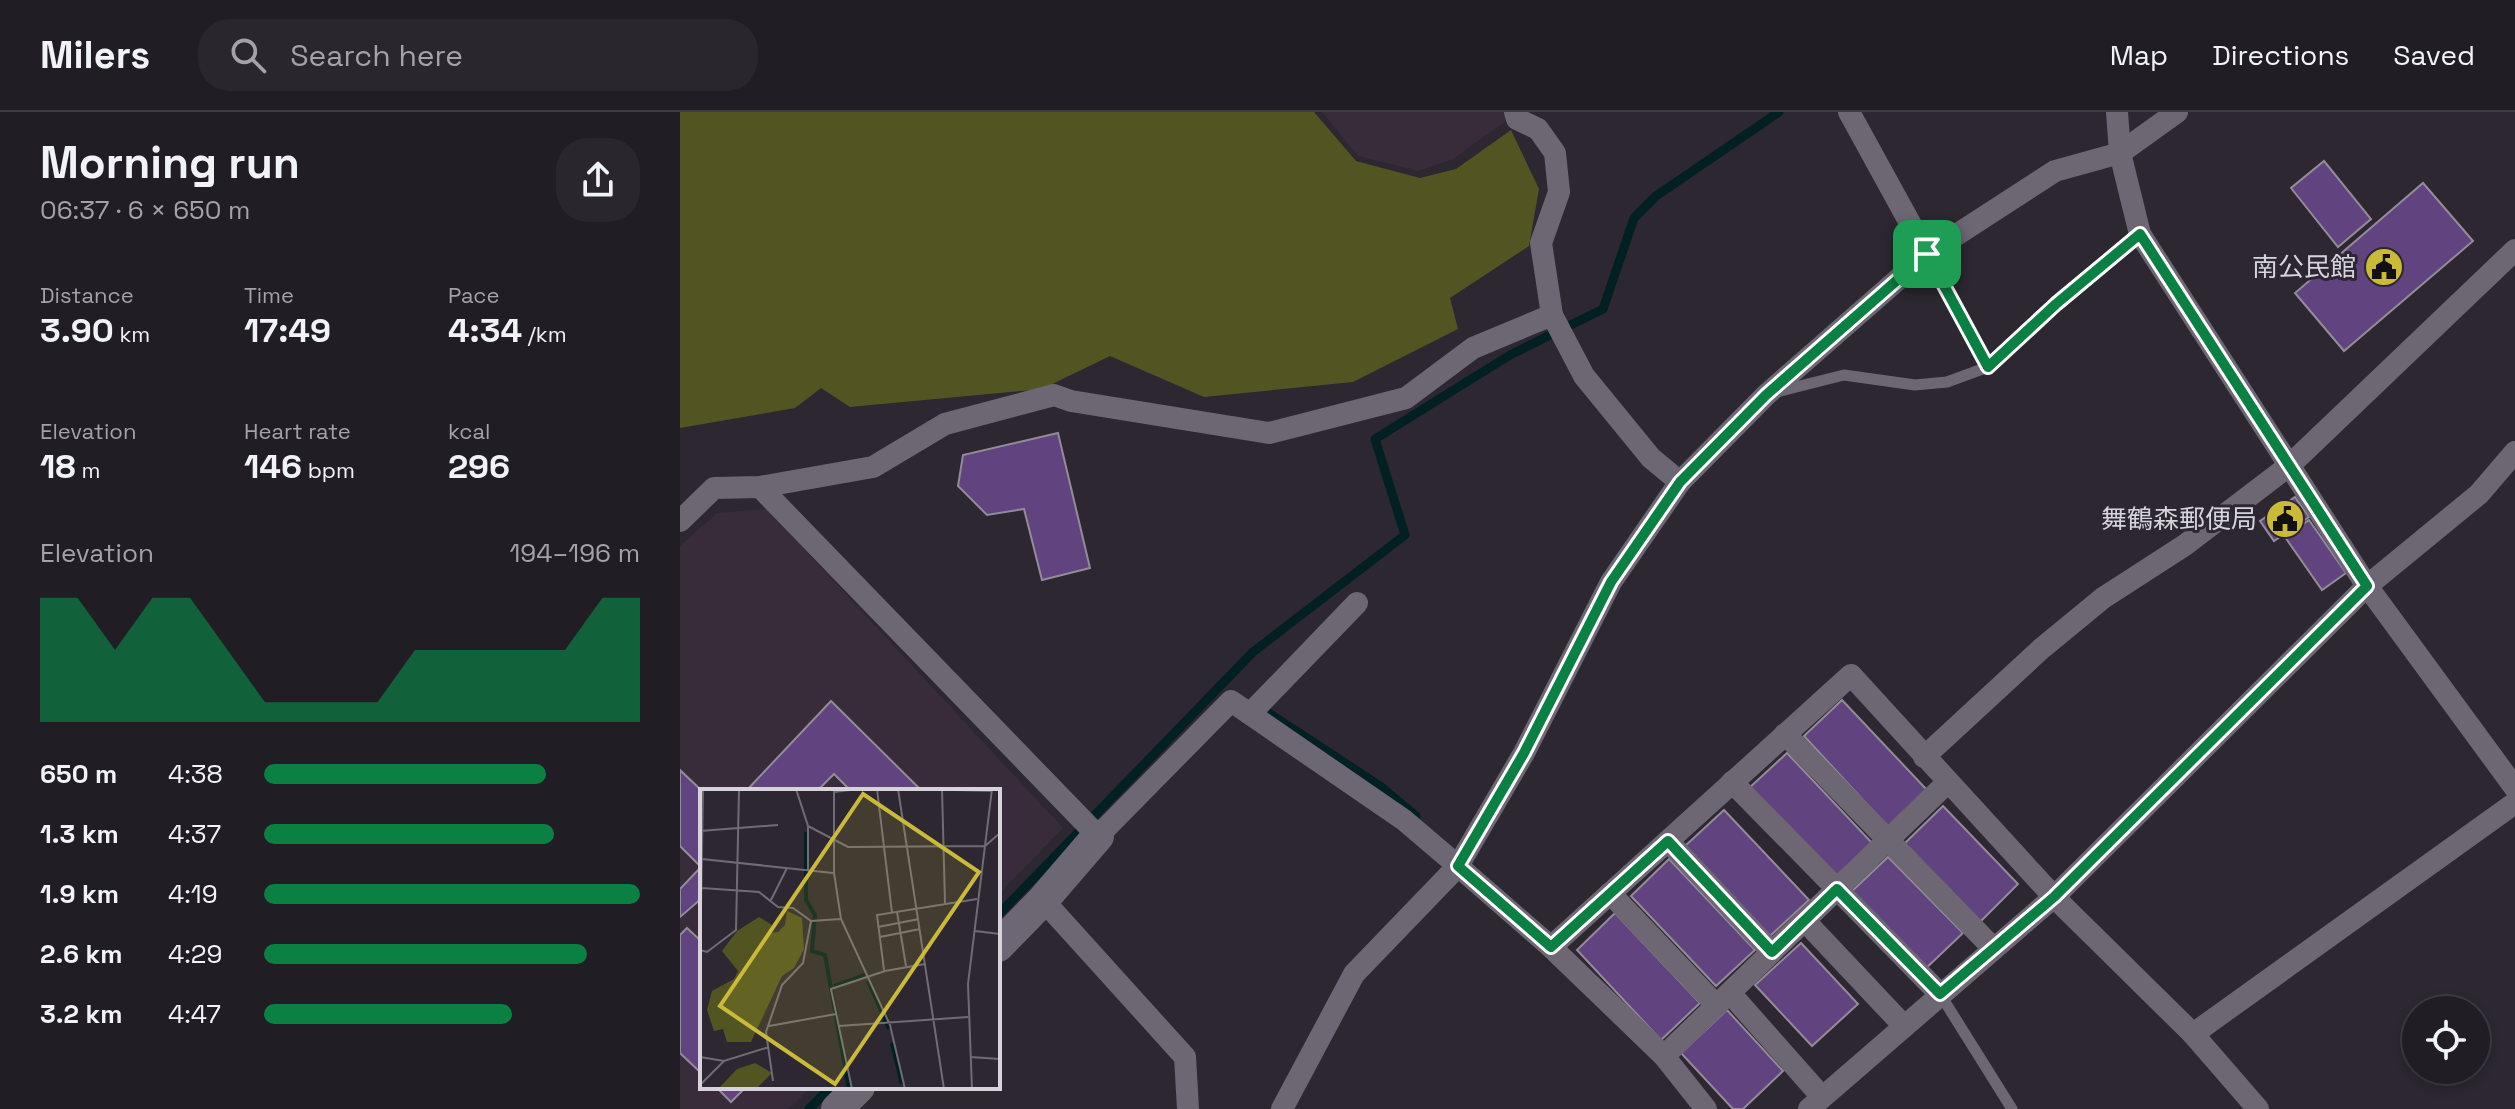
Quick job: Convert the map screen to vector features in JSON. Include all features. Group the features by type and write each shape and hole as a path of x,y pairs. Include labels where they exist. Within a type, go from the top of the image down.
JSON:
{"street":[{"path":"1515,112 1517,119 1538,129 1555,153 1559,192 1541,243 1552,315 1584,376 1651,458 1680,482"},
{"path":"1849,112 1927,254"},
{"path":"2117,112 2120,153 2140,234 2367,586 2515,788"},
{"path":"1282,1109 1354,974 1458,866 1524,753 1611,582 1680,482 1766,395 1927,254 2055,171 2120,153 2177,112"},
{"path":"1924,757 2041,649 2103,598 2185,545 2290,465 2515,250"},
{"path":"680,521 714,488 760,487 873,467 945,424 1054,395 1071,401 1269,433 1406,398 1473,348 1552,315"},
{"path":"1610,893 1723,1000 1816,1103 2054,897 2367,586 2479,494 2515,452"},
{"path":"760,487 1098,836"},
{"path":"1250,714 1357,603"},
{"path":"1551,947 1851,675 2054,897 2193,1034 2258,1109"},
{"path":"1000,944 1098,836 1231,701 1404,820 1458,866 1551,947 1664,1056 1706,1109"},
{"path":"1785,734 1993,948"},
{"path":"1732,782 1940,994"},
{"path":"1664,1056 1947,783"},
{"path":"2193,1034 2515,803"},
{"path":"1668,841 1772,952"},
{"path":"1043,900 1185,1057 1188,1109"},
{"path":"1805,921 1904,1026"},
{"path":"837,1109 857,1089"}],"lane":[{"path":"1766,395 1844,375 1915,385 1947,382 1988,367 2056,304 2140,234"},
{"path":"1927,254 1988,367"},
{"path":"1940,994 2012,1109"}],"shaded area":[{"path":"1322,112 1507,112 1509,119 1453,159 1418,171 1358,156"},
{"path":"767,509 1063,828 1000,893 1000,789 700,789 700,1089 809,1089 789,1109 680,1109 680,546 717,513"}],"green space":[{"path":"680,112 1314,112 1356,161 1420,178 1456,169 1511,130 1539,189 1529,246 1450,298 1458,329 1353,382 1204,397 1110,356 1042,389 850,407 821,388 795,408 680,428"}],"building":[{"path":"2324,161 2371,219 2338,247 2291,188"},
{"name":"南公民館","path":"2423,183 2473,241 2344,351 2295,293"},
{"path":"1058,433 1090,568 1042,580 1024,509 987,515 958,486 963,455"},
{"path":"2295,497 2309,517 2274,541 2260,521"},
{"path":"2309,520 2346,573 2322,590 2285,537"},
{"path":"1842,700 1927,790 1888,827 1804,736"},
{"path":"831,701 920,789 849,789 834,774 819,789 748,789"},
{"path":"1787,753 1872,843 1833,879 1748,789"},
{"path":"680,770 700,789 700,866 680,846"},
{"path":"1943,806 2018,884 1980,922 1904,844"},
{"path":"1724,810 1809,900 1770,936 1685,846"},
{"path":"1888,857 1963,933 1923,971 1849,894"},
{"path":"1669,859 1755,950 1716,986 1631,896"},
{"path":"700,868 700,900 680,917 680,889"},
{"path":"1615,913 1700,1003 1661,1040 1577,950"},
{"path":"687,928 700,940 700,1072 680,1053 680,935"},
{"path":"1801,943 1858,1004 1812,1046 1755,985"},
{"path":"1727,1010 1783,1071 1743,1109 1733,1109 1681,1053"},
{"path":"718,1089 744,1089 731,1102"}],"waterway":[{"path":"1000,913 1253,652 1405,535 1375,439 1510,355 1603,309 1634,218 1656,196 1779,112"},
{"path":"1258,706 1380,786 1416,816"},
{"path":"809,1109 829,1089"}],"place":[{"name":"南公民館","path":"2384,267"},
{"name":"舞鶴森郵便局","path":"2285,519"}],"route":[{"path":"2140,234 2367,586 2054,897 1940,994 1837,889 1772,952 1668,841 1551,947 1458,866 1524,753 1611,582 1680,482 1766,395 1927,254 1988,367 2056,304 2140,234"}]}
